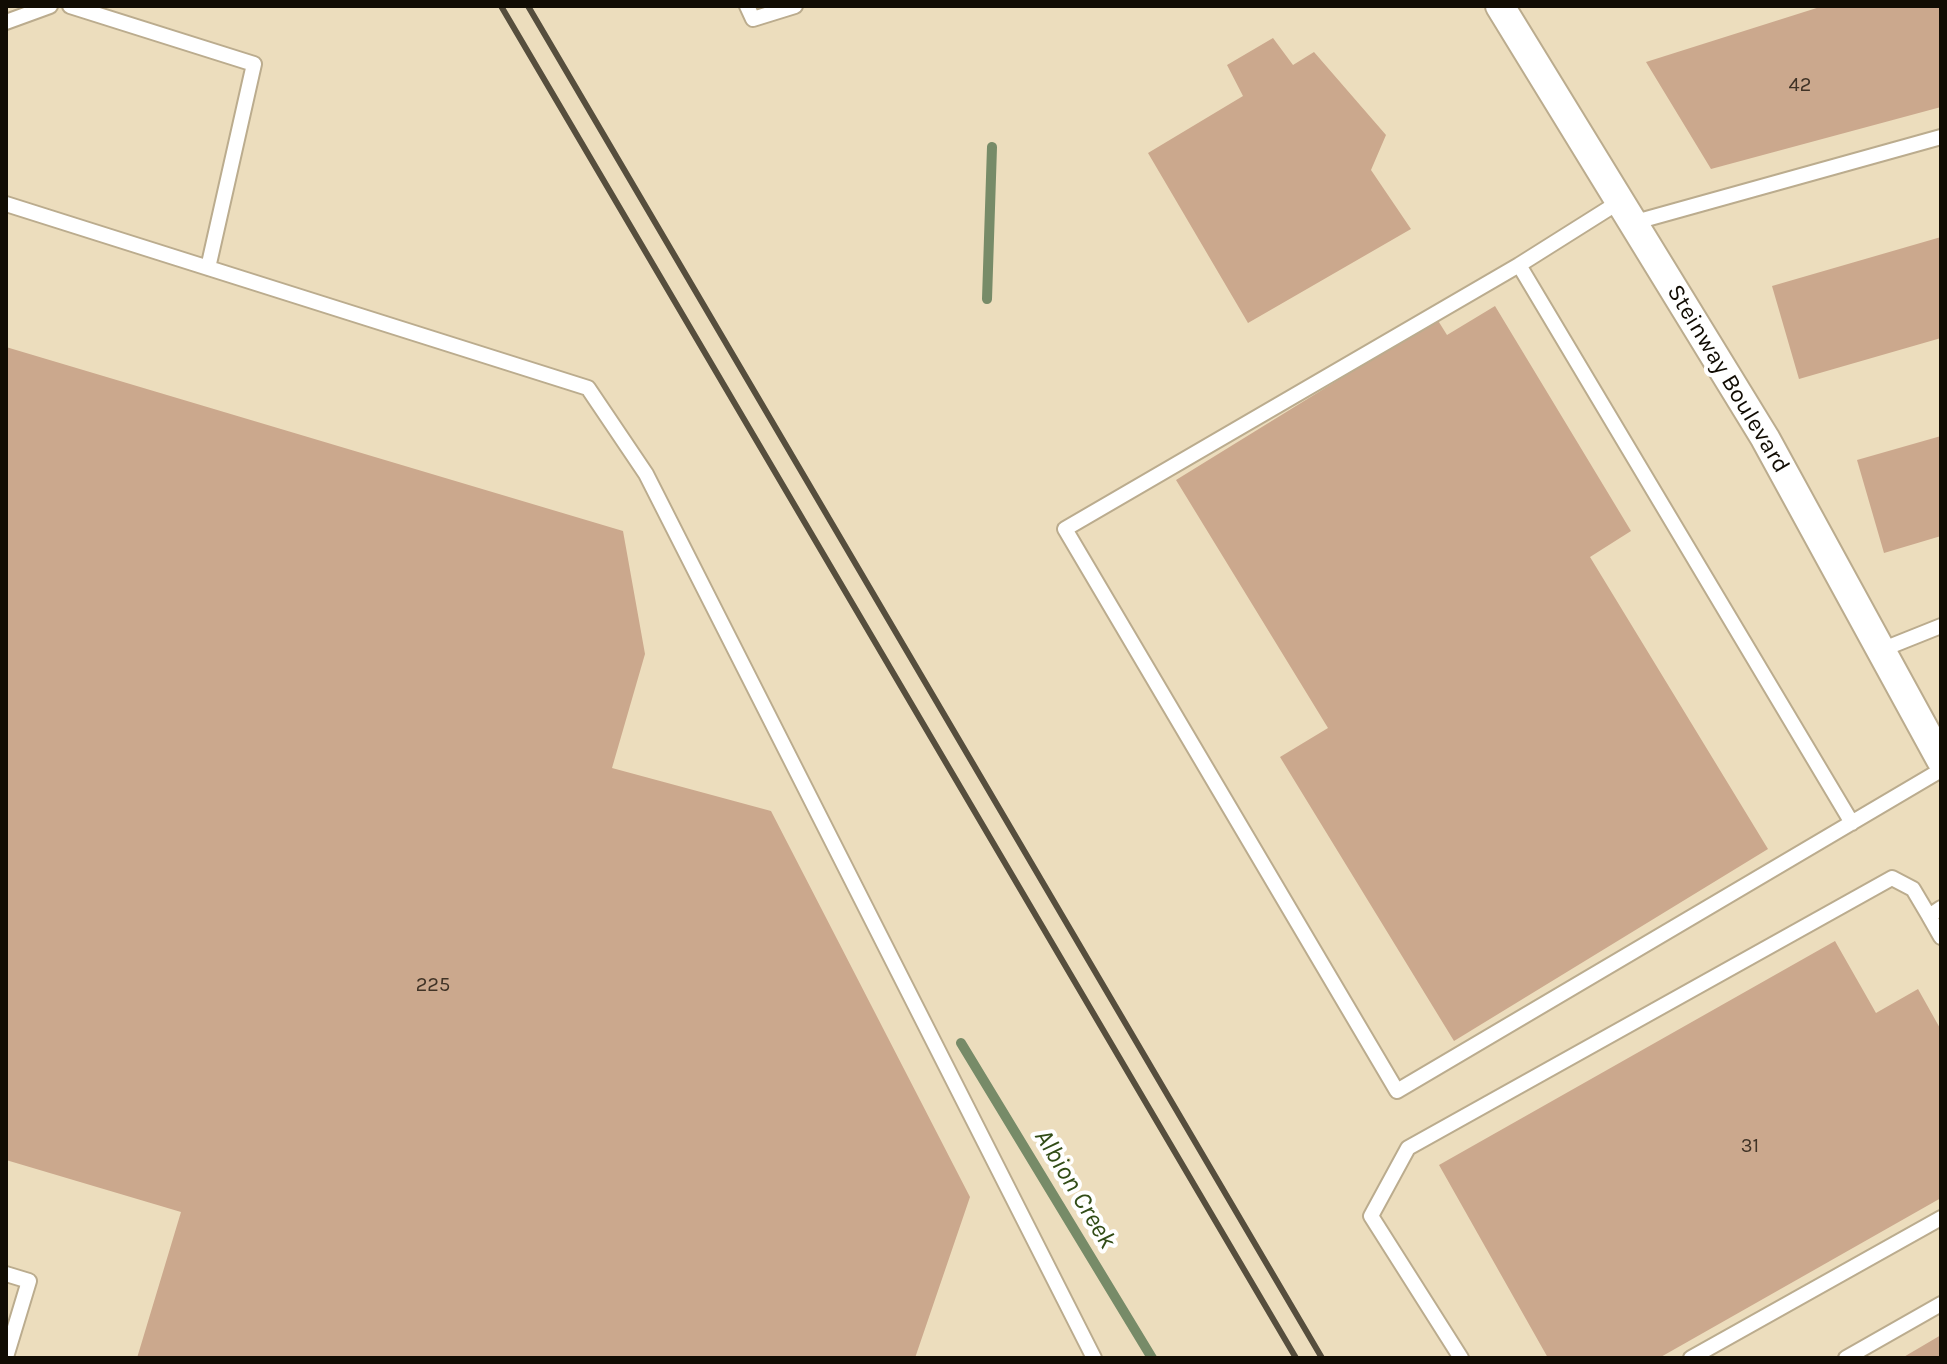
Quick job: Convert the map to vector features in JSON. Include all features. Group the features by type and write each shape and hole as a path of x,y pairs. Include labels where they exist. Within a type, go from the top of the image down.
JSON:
{"street":[{"name":"Steinway Boulevard","path":"1500,6 1765,438 1941,760"}],"lane":[{"path":"6,22 50,6"},
{"path":"70,6 254,64 208,268"},
{"path":"747,6 753,19 795,6"},
{"path":"1941,137 1625,213 1519,265 1065,529 1397,1091 1941,770"},
{"path":"6,204 588,388 646,474 1094,1358"},
{"path":"1519,265 1852,823"},
{"path":"1881,650 1941,626"},
{"path":"1461,1358 1371,1216 1408,1148 1892,878 1913,889 1935,912 1941,937"},
{"path":"1691,1358 1941,1218"},
{"path":"6,1274 29,1281 6,1357"},
{"path":"1846,1358 1941,1304"}],"building":[{"path":"1823,6 1941,6 1941,107 1711,169 1646,62"},
{"path":"1273,38 1293,65 1314,52 1386,135 1371,170 1411,229 1248,323 1148,153 1243,96 1227,65"},
{"path":"1941,237 1941,338 1799,379 1772,286"},
{"path":"1495,306 1631,531 1590,557 1768,849 1454,1041 1280,757 1328,728 1176,480 1437,319 1447,335"},
{"path":"6,347 623,531 645,654 612,768 771,811 970,1197 915,1358 137,1358 181,1212 6,1160"},
{"path":"1941,436 1941,536 1884,553 1857,460"},
{"path":"1835,941 1876,1013 1918,989 1941,1030 1941,1198 1659,1358 1548,1358 1439,1165"},
{"path":"1941,1335 1941,1358 1902,1358"}],"waterway":[{"path":"987,299 992,147"},
{"name":"Albion Creek","path":"961,1043 1152,1358"}],"railway":[{"path":"501,6 1296,1358"},
{"path":"528,6 1322,1358"}]}
